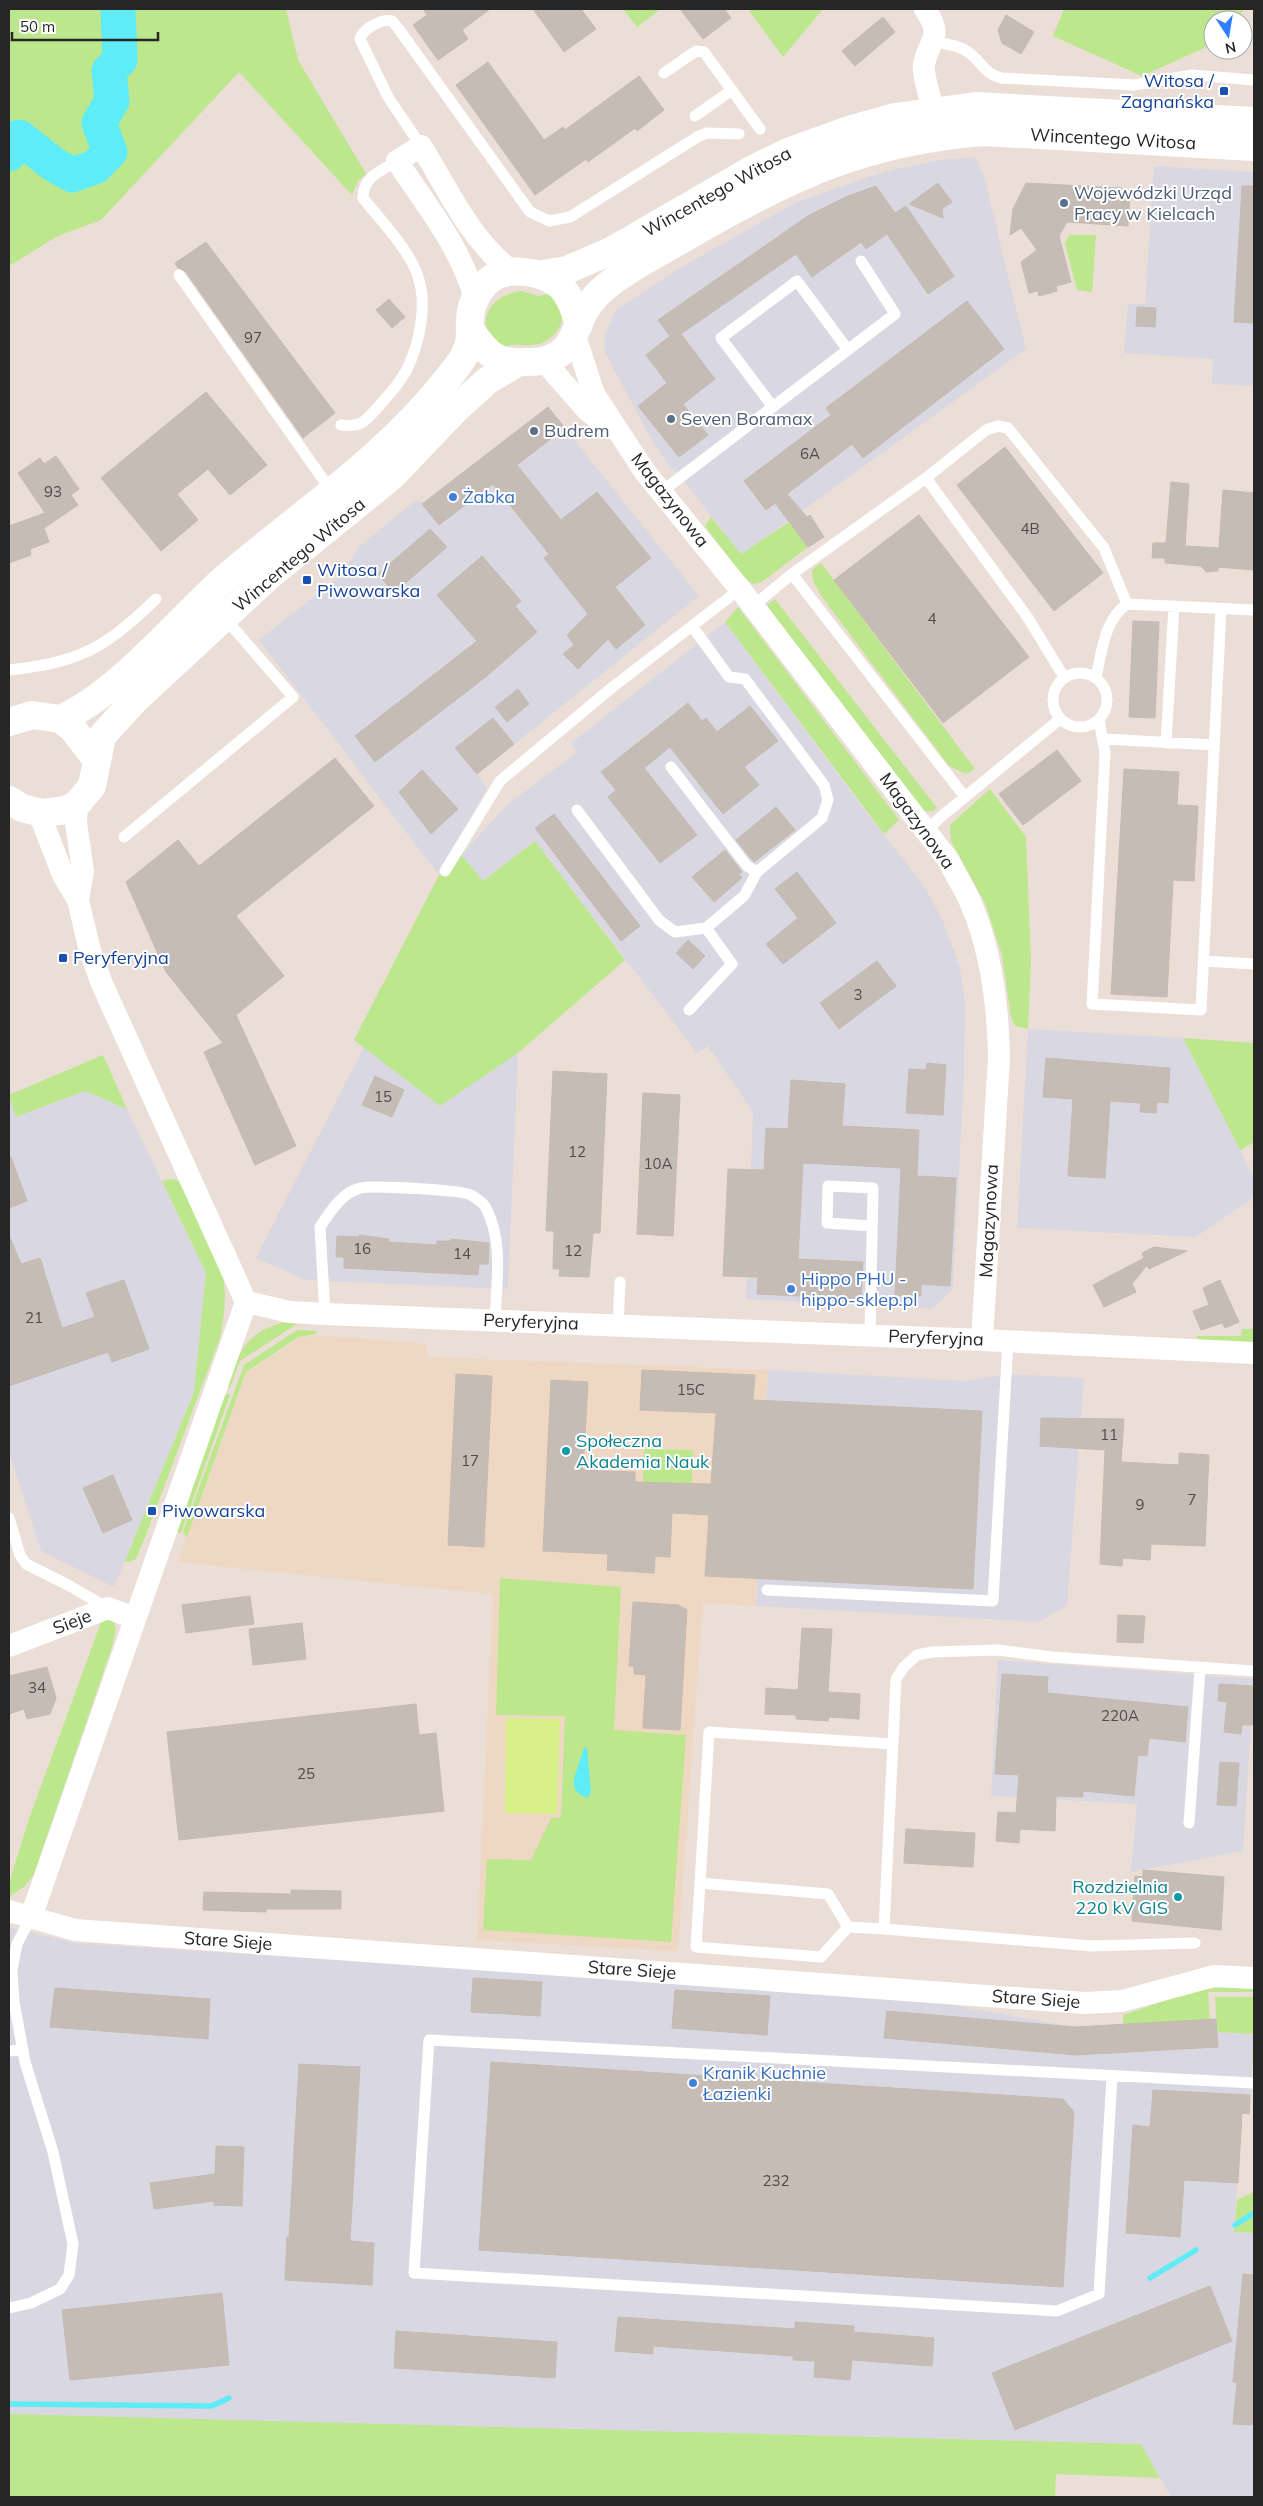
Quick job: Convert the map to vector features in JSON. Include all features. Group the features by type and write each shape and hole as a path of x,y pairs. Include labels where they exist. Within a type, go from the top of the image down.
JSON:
{"main road":[{"name":"Wincentego Witosa","path":"543,274 567,270 611,251 751,170 788,152 852,129 933,110 976,106 1254,121"},
{"name":"Wincentego Witosa","path":"577,330 587,307 599,292 646,261 774,188 814,170 884,147 946,135 983,132 1254,147"},
{"path":"513,272 543,274 562,286 568,294 577,330 560,353 544,361 517,363 502,361 489,354 470,329 471,311 475,299 490,280 498,275 513,272"},
{"name":"Wincentego Witosa","path":"60,719 96,699 224,580 385,446 447,379 466,354 470,342 470,329"},
{"name":"Wincentego Witosa","path":"77,804 92,786 102,736 134,700 269,576 391,477 456,409 487,381 517,363"},
{"path":"9,722 32,715 60,719 74,729 96,759"},
{"path":"9,800 34,812 51,814 77,804"}],"street":[{"path":"924,9 931,19 936,33 924,65 933,110"},
{"path":"475,299 469,276 454,248 397,161 421,146 482,244 498,261 513,272"},
{"name":"Magazynowa","path":"577,330 591,388 625,442 949,861 972,906 988,954 998,1018 999,1057 982,1340"},
{"name":"Magazynowa","path":"544,361 586,410 625,442"},
{"path":"77,804 76,823 83,871 78,900"},
{"path":"31,1917 246,1302 102,984 90,951 78,900 63,875 41,818 34,812"},
{"name":"Peryferyjna","path":"246,1302 290,1312 325,1314 1008,1341 1254,1353"},
{"name":"Sieje","path":"9,1646 108,1608 134,1618"},
{"name":"Stare Sieje","path":"9,1911 74,1930 1086,2003 1122,2001 1214,1976 1254,1978"}],"lane":[{"path":"421,146 388,97 360,39 364,31 386,20 392,21 398,28 530,212 549,221 570,217 699,136 707,133 739,134"},
{"path":"934,42 969,52 989,73 1002,78 1134,85 1192,75 1254,80"},
{"path":"664,73 701,50 760,129"},
{"path":"695,116 732,90"},
{"path":"341,425 354,427 362,423 394,388 407,370 418,332 422,295 413,264 363,198 363,187 369,179 397,161"},
{"path":"662,492 895,314 861,261"},
{"path":"179,275 332,492"},
{"path":"773,407 721,338 797,281 848,350"},
{"path":"445,871 500,781 614,686 692,626 792,574 926,478 986,430 998,426 1008,428 1104,548 1127,604"},
{"path":"926,478 1028,618 1064,677"},
{"path":"792,574 965,797"},
{"path":"9,670 46,666 94,649 119,633 156,599"},
{"path":"1096,678 1108,627 1115,612 1127,604 1254,610"},
{"path":"1166,743 1174,606"},
{"path":"1099,720 1104,739 1105,753 1092,1004 1201,1010 1220,609"},
{"path":"124,837 292,697 224,618"},
{"path":"577,810 659,920 675,932 706,928 744,896 757,872 822,818 828,800 824,785 745,679 729,677 692,626"},
{"path":"1083,673 1096,678 1105,688 1107,696 1105,713 1099,720 1084,727 1076,727 1060,719 1055,711 1054,692 1064,677 1083,673"},
{"path":"926,831 1060,719"},
{"path":"1104,739 1214,745"},
{"path":"670,767 747,866 757,872"},
{"path":"689,1010 732,964 706,928"},
{"path":"1204,961 1254,964"},
{"path":"870,1336 873,1188 828,1186 827,1222 872,1226"},
{"path":"325,1314 320,1227 342,1198 361,1188 450,1190 471,1195 485,1206 491,1222 497,1243 495,1321"},
{"path":"618,1326 620,1282"},
{"path":"767,1590 992,1601 1008,1341"},
{"path":"9,1518 12,1541 26,1564 68,1584 108,1608"},
{"path":"884,1929 896,1680 904,1667 917,1655 932,1652 998,1650 1052,1657 1200,1669 1254,1671"},
{"path":"1189,1823 1200,1669"},
{"path":"848,1927 821,1957 696,1947 709,1732 893,1744"},
{"path":"700,1883 828,1894 848,1927"},
{"path":"9,2308 31,2303 60,2288 69,2275 73,2244 53,2152 23,2050 14,2002 12,1970 17,1944 31,1917"},
{"path":"848,1927 1092,1946 1196,1943"},
{"path":"1112,2077 1100,2294 1057,2311 414,2273 429,2040 1254,2083"},
{"path":"9,2051 23,2050"}],"shaded area":[{"path":"976,157 985,181 1026,349 741,555 681,477 669,466 652,441 607,356 604,346 606,333 615,311 678,269 795,203 892,170 940,160"},
{"path":"1154,166 1254,172 1254,386 1212,384 1213,359 1124,353 1128,304 1145,304"},
{"path":"548,407 699,596 477,774 487,789 438,874 259,640 339,577 360,546 416,500 423,503"},
{"path":"725,622 863,808 924,886 943,921 960,968 965,1001 964,1075 953,1289 933,1309 746,1299 753,1112 708,1046 697,1053 535,841 483,881 461,855 507,805 577,752 571,743"},
{"path":"1028,1029 1183,1038 1254,1178 1254,1197 1196,1237 1017,1228"},
{"path":"364,1047 440,1105 518,1053 508,1289 306,1280 256,1258"},
{"path":"85,1091 127,1109 206,1273 194,1392 114,1587 41,1551 9,1452 9,1096 17,1117"},
{"path":"317,1335 426,1344 428,1357 768,1370 756,1606 703,1603 678,1951 477,1940 493,1594 178,1562 246,1373 301,1338"},
{"path":"768,1370 966,1381 1006,1374 1084,1378 1067,1606 1038,1622 756,1606"},
{"path":"998,1660 1254,1679 1243,1851 1131,1872 1137,1804 991,1796"},
{"path":"9,1927 75,1943 814,1991 941,2003 1075,2027 1217,2019 1217,2032 1254,2034 1249,2114 1242,2113 1234,2232 1254,2233 1254,2497 1171,2497 1141,2444 9,2415"}],"green space":[{"path":"9,9 286,9 298,60 366,174 358,181 352,195 239,72 101,220 58,236 9,266"},
{"path":"623,9 661,9 637,27"},
{"path":"748,9 823,9 783,57"},
{"path":"1064,9 1244,9 1203,10 1203,49 1142,76 1053,36"},
{"path":"1069,235 1096,235 1092,292 1077,290 1065,244"},
{"path":"522,291 538,296 553,293 560,307 562,321 554,335 544,342 529,345 513,345 500,350 487,330 487,314 495,302 501,298 508,294"},
{"path":"711,517 741,554 789,522 808,547 762,582 753,584 744,578 705,526"},
{"path":"821,563 975,769 966,774 949,766 822,597 813,581 812,570"},
{"path":"775,599 937,808 932,811 923,811 769,614 767,605"},
{"path":"738,607 899,820 884,834 725,622"},
{"path":"990,789 1026,837 1031,962 1028,1029 1015,1026 1011,1017 1002,955 985,903 951,841 950,825"},
{"path":"535,841 625,960 518,1053 440,1106 354,1040 454,846 483,881"},
{"path":"1183,1038 1254,1043 1254,1142 1240,1150"},
{"path":"103,1055 127,1109 85,1091 16,1117 9,1095"},
{"path":"177,1180 183,1187 223,1276 225,1292 224,1315 220,1338 146,1535 136,1559 129,1562 125,1561 194,1392 206,1273 162,1181"},
{"path":"286,1322 314,1325 297,1324 240,1361 230,1388 226,1386 240,1353 253,1337 272,1326"},
{"path":"1242,1329 1254,1329 1254,1346 1198,1340 1196,1336 1241,1336"},
{"path":"297,1330 317,1331 316,1334 299,1337 246,1372 187,1537 183,1533 184,1529 244,1365"},
{"path":"223,1395 230,1395 181,1533 178,1532 177,1528"},
{"path":"644,1449 693,1450 692,1483 643,1482"},
{"path":"500,1578 621,1587 614,1730 686,1735 671,1942 483,1930 487,1859 531,1860 551,1818 561,1817 565,1716 496,1715"},
{"path":"104,1614 113,1619 116,1630 112,1647 34,1874 25,1886 9,1897 9,1883 29,1819"},
{"path":"506,1718 560,1719 557,1814 505,1813"},
{"path":"1221,1987 1254,1989 1254,1992 1208,1992 1210,2020 1123,2025 1123,2015 1191,1992"},
{"path":"1215,1997 1254,1997 1254,2034 1217,2032"},
{"path":"1254,2034 1254,2064 1252,2065"},
{"path":"1254,2192 1254,2233 1234,2232 1237,2200"},
{"path":"9,2414 1141,2444 1160,2478 1056,2474 1055,2497 9,2497"}],"water":[{"path":"587,1747 591,1791 588,1798 579,1794 574,1787 574,1778 584,1748"}],"building":[{"path":"423,9 490,9 462,30 468,39 438,60 413,25 427,15"},
{"path":"533,9 581,9 596,29 564,52"},
{"path":"680,9 724,9 731,18 703,39"},
{"path":"1006,15 1034,32 1021,54 1002,43 998,30"},
{"path":"883,17 895,32 855,66 842,51"},
{"path":"488,62 544,140 563,127 565,130 639,76 664,110 637,131 635,128 588,162 586,159 535,195 456,85"},
{"path":"938,183 952,202 942,209 943,218 909,204"},
{"path":"1026,183 1121,188 1128,192 1130,198 1128,226 1067,222 1059,236 1071,282 1056,286 1057,291 1039,296 1038,291 1029,293 1021,262 1037,250 1021,228 1010,235 1013,209"},
{"path":"876,186 895,213 906,206 954,276 928,294 887,234 866,249 861,242 812,277 796,254 681,334 715,379 683,404 708,435 679,457 638,406 667,383 646,355 670,336 658,320 809,215 848,196"},
{"path":"1242,186 1254,186 1254,323 1234,322"},
{"path":"206,242 335,413 303,438 185,271 178,268 175,263"},
{"path":"389,299 405,317 392,328 376,310"},
{"path":"967,301 1004,349 863,458 852,444 787,494 807,517 810,515 824,537 808,547 775,503 766,510 744,481 831,415 826,408"},
{"path":"1137,307 1156,308 1155,327 1136,326"},
{"path":"206,392 267,465 230,495 208,469 177,494 198,520 161,551 101,478"},
{"path":"548,407 565,428 517,465 561,520 597,492 651,558 615,587 645,625 616,649 608,639 578,669 563,654 574,645 567,635 588,614 544,558 549,554 493,484 439,525 422,504"},
{"path":"1005,447 1103,573 1054,611 957,485"},
{"path":"56,456 79,489 71,495 78,505 44,528 49,542 30,549 31,555 9,563 9,526 45,513 18,473 40,458 44,464"},
{"path":"1171,482 1189,484 1185,546 1219,548 1223,490 1254,493 1254,570 1218,567 1218,571 1206,572 1201,566 1165,563 1165,558 1152,558 1153,543 1166,543"},
{"path":"919,515 1029,657 943,723 834,580"},
{"path":"430,529 447,547 394,593 378,574"},
{"path":"482,556 521,601 515,606 537,632 487,676 375,762 355,736 477,641 437,595"},
{"path":"1133,621 1159,622 1155,718 1129,717"},
{"path":"518,689 529,704 507,722 495,707"},
{"path":"688,703 702,721 706,718 717,732 750,706 778,741 744,767 759,785 723,814 670,747 644,768 697,835 660,863 608,797 616,790 601,772"},
{"path":"493,718 514,744 477,774 455,748"},
{"path":"1057,750 1081,781 1023,825 999,794"},
{"path":"335,758 374,806 236,916 284,976 236,1015 296,1146 255,1165 204,1052 223,1043 166,972 126,882 178,840 199,866"},
{"path":"1124,769 1179,772 1177,805 1198,806 1194,881 1173,880 1167,997 1111,994"},
{"path":"422,770 458,809 431,834 399,792"},
{"path":"776,807 795,830 754,862 736,840"},
{"path":"554,814 640,926 621,941 535,828"},
{"path":"725,850 742,872 739,874 742,878 714,902 692,877"},
{"path":"797,872 836,923 783,964 766,944 798,918 775,889"},
{"path":"688,940 705,956 693,969 676,953"},
{"path":"877,961 896,986 839,1029 820,1003"},
{"path":"1046,1058 1170,1068 1168,1103 1157,1102 1156,1113 1140,1112 1141,1103 1110,1101 1105,1178 1068,1176 1073,1099 1043,1097"},
{"path":"927,1063 946,1065 943,1115 906,1113 909,1069 926,1070"},
{"path":"553,1071 607,1074 600,1233 593,1233 589,1277 559,1276 560,1269 553,1269 554,1231 546,1231"},
{"path":"375,1076 404,1090 392,1117 362,1105"},
{"path":"791,1080 845,1084 842,1126 919,1130 917,1176 956,1178 950,1286 921,1284 921,1296 895,1295 901,1168 803,1163 798,1259 863,1262 861,1299 757,1294 758,1277 723,1276 728,1169 764,1170 766,1128 788,1129"},
{"path":"643,1093 680,1095 673,1236 637,1234"},
{"path":"9,1157 11,1157 27,1201 9,1208"},
{"path":"9,1235 21,1264 40,1258 62,1328 95,1317 86,1293 124,1280 149,1349 112,1362 108,1352 9,1386"},
{"path":"359,1235 389,1239 388,1242 437,1245 437,1241 451,1241 451,1239 489,1243 488,1264 479,1264 478,1275 344,1268 344,1257 336,1257 337,1236 359,1237"},
{"path":"1154,1247 1187,1251 1149,1269 1147,1265 1132,1284 1136,1292 1104,1307 1093,1285 1144,1258 1142,1253"},
{"path":"1220,1280 1239,1322 1225,1328 1222,1323 1201,1330 1193,1311 1209,1305 1203,1288"},
{"path":"642,1370 755,1375 753,1400 982,1411 973,1589 705,1576 709,1515 672,1513 670,1557 655,1556 654,1573 607,1570 608,1554 543,1551 551,1380 588,1382 583,1470 635,1472 635,1482 711,1484 716,1413 640,1410"},
{"path":"456,1374 492,1376 484,1547 448,1545"},
{"path":"1041,1418 1124,1419 1121,1462 1179,1465 1179,1453 1209,1455 1205,1546 1151,1544 1150,1560 1123,1558 1122,1566 1100,1564 1105,1450 1040,1446"},
{"path":"113,1475 132,1520 103,1533 83,1488"},
{"path":"250,1596 254,1624 186,1633 182,1605"},
{"path":"633,1602 678,1605 687,1610 680,1730 643,1728 646,1675 634,1674 634,1666 629,1666"},
{"path":"1118,1615 1145,1616 1143,1643 1117,1642"},
{"path":"302,1623 306,1659 253,1665 249,1629"},
{"path":"802,1628 832,1629 828,1692 860,1694 859,1719 829,1717 828,1721 796,1719 796,1715 765,1714 766,1688 798,1690"},
{"path":"47,1667 56,1698 50,1714 27,1719 24,1709 9,1714 9,1676"},
{"path":"1002,1674 1048,1677 1047,1693 1188,1707 1185,1742 1149,1738 1147,1756 1138,1755 1134,1796 1083,1791 1083,1797 1056,1796 1055,1831 1020,1829 1019,1843 996,1841 998,1812 1016,1813 1019,1775 995,1774"},
{"path":"1219,1684 1254,1686 1254,1725 1242,1725 1241,1734 1224,1732 1227,1702 1218,1701"},
{"path":"416,1704 419,1735 436,1733 444,1811 179,1840 167,1732"},
{"path":"1220,1762 1239,1763 1236,1806 1217,1805"},
{"path":"906,1829 975,1833 973,1867 904,1863"},
{"name":"Rozdzielnia 220 kV GIS","path":"1143,1870 1224,1877 1221,1930 1132,1921 1135,1876 1143,1877"},
{"path":"291,1890 341,1891 341,1909 266,1909 266,1912 203,1910 204,1892 291,1894"},
{"path":"473,1978 542,1982 540,2016 471,2012"},
{"path":"55,1988 210,1999 208,2039 50,2027"},
{"path":"675,1990 770,1996 767,2035 672,2028"},
{"path":"887,2011 1075,2027 1216,2019 1218,2047 1076,2055 884,2038"},
{"path":"491,2062 1063,2099 1074,2112 1063,2287 479,2250"},
{"path":"299,2064 360,2067 350,2241 374,2243 372,2285 285,2280"},
{"path":"1153,2090 1250,2095 1249,2114 1242,2113 1238,2183 1184,2180 1180,2237 1126,2233 1133,2125 1150,2127"},
{"path":"216,2146 244,2147 242,2206 214,2205 214,2201 154,2209 150,2183 215,2174"},
{"path":"1243,2274 1254,2275 1254,2401 1252,2425 1233,2424 1237,2383 1233,2382"},
{"path":"1210,2286 1232,2341 1015,2430 992,2373"},
{"path":"222,2293 229,2365 70,2380 62,2310"},
{"path":"618,2317 795,2329 795,2322 854,2326 854,2332 934,2338 932,2366 852,2360 850,2380 814,2377 815,2361 793,2360 793,2356 653,2346 653,2354 615,2351"},
{"path":"396,2331 557,2342 555,2378 394,2368"}],"waterway":[{"path":"9,154 19,137 53,164 72,175 95,167 110,152 99,123 112,101 109,71 120,60 118,9"},
{"path":"1235,2225 1254,2213"},
{"path":"1150,2278 1196,2250"},
{"path":"9,2404 212,2406 229,2398"}],"place":[{"name":"Witosa / Zagnańska","path":"1224,91"},
{"name":"Wojewódzki Urząd Pracy w Kielcach","path":"1064,203"},
{"name":"Seven Boramax","path":"671,419"},
{"name":"Budrem","path":"534,431"},
{"name":"Żabka","path":"453,497"},
{"name":"Witosa / Piwowarska","path":"307,580"},
{"name":"Peryferyjna","path":"63,958"},
{"name":"Hippo PHU - hippo-sklep.pl","path":"791,1289"},
{"name":"Społeczna Akademia Nauk","path":"566,1451"},
{"name":"Piwowarska","path":"152,1511"},
{"name":"Rozdzielnia 220 kV GIS","path":"1178,1897"},
{"name":"Kranik Kuchnie Łazienki","path":"693,2083"}]}
